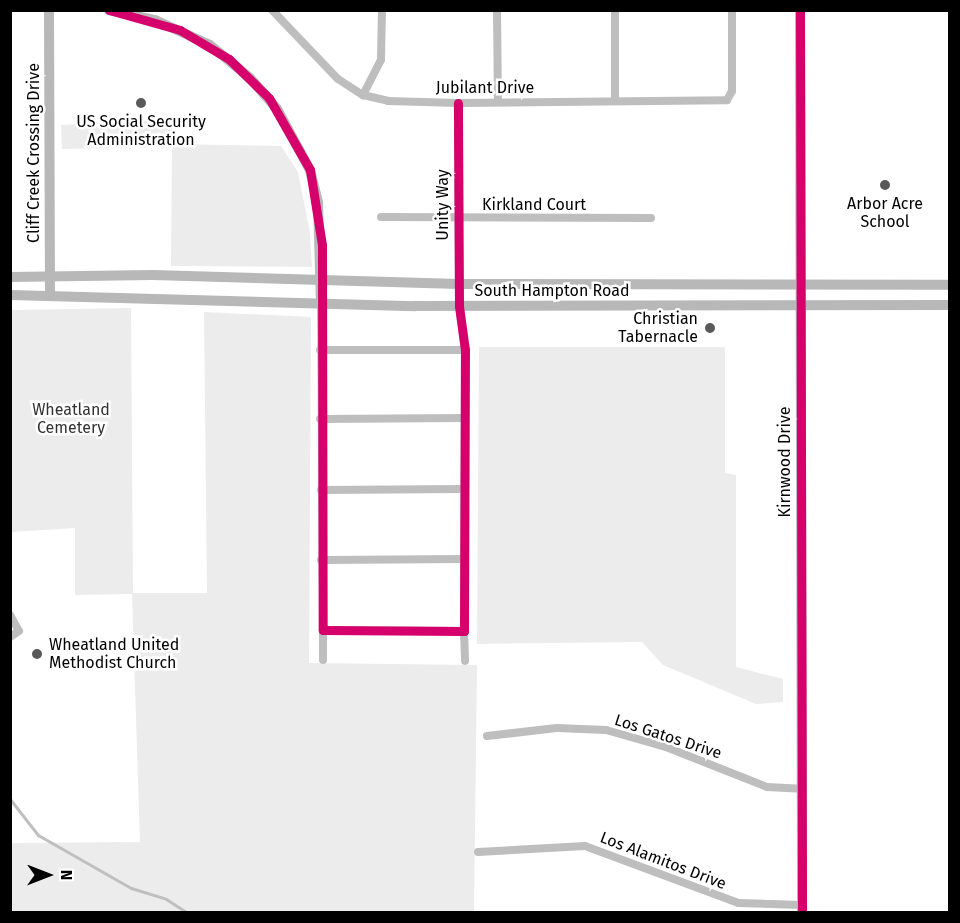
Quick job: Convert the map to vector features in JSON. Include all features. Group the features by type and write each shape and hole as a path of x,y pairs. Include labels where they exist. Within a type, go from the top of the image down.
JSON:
{"main road":[{"name":"Cliff Creek Crossing Drive","path":"49,10 50,295"},
{"path":"109,10 155,20 192,36 229,59 269,98 310,170 318,203 321,303"},
{"name":"Kirnwood Drive","path":"800,10 802,909"},
{"name":"South Hampton Road","path":"10,277 153,275 459,284 950,285"},
{"path":"153,275 153,296"},
{"name":"South Hampton Road","path":"10,295 153,296 459,306 950,305"}],"street":[{"name":"Jubilant Drive","path":"272,10 338,79 363,94 388,101 458,103 615,100 722,101 731,96 732,10"},
{"path":"363,94 381,60 382,10"},
{"path":"498,10 498,102"},
{"path":"615,10 615,100"},
{"name":"Unity Way","path":"458,103 459,306 465,350 465,661"},
{"name":"Kirkland Court","path":"381,217 651,218"},
{"path":"321,303 323,660"},
{"path":"320,350 465,350"},
{"path":"320,419 465,418"},
{"path":"321,490 464,489"},
{"path":"321,560 465,559"},
{"path":"10,615 19,631 10,637"},
{"path":"323,630 464,631"},
{"name":"Los Gatos Drive","path":"487,736 557,728 606,730 666,747 767,787 801,789"},
{"name":"Los Alamitos Drive","path":"478,852 585,846 738,903 802,909"}],"green space":[{"path":"172,120 172,144 281,146 298,172 310,233 312,267 171,266 172,147 62,149 61,125"},
{"name":"Wheatland Cemetery","path":"131,308 133,593 207,593 204,312 311,317 309,663 477,665 474,912 11,912 11,843 140,842 132,594 75,595 75,528 11,532 11,310"},
{"path":"479,347 725,347 725,473 736,475 736,667 783,679 783,702 756,704 663,665 642,642 477,644"}],"waterway":[{"path":"10,799 38,835 131,888 166,899 186,912"}],"cycle path":[{"path":"109,10 180,30 229,59 269,98 310,170 322,245 323,630 464,631 465,350 459,306 458,103"},
{"path":"800,10 802,912"}],"place":[{"name":"US Social Security Administration","path":"141,103"},
{"name":"Arbor Acre School","path":"885,185"},
{"name":"Christian Tabernacle","path":"710,328"},
{"name":"Wheatland United Methodist Church","path":"37,654"}]}
